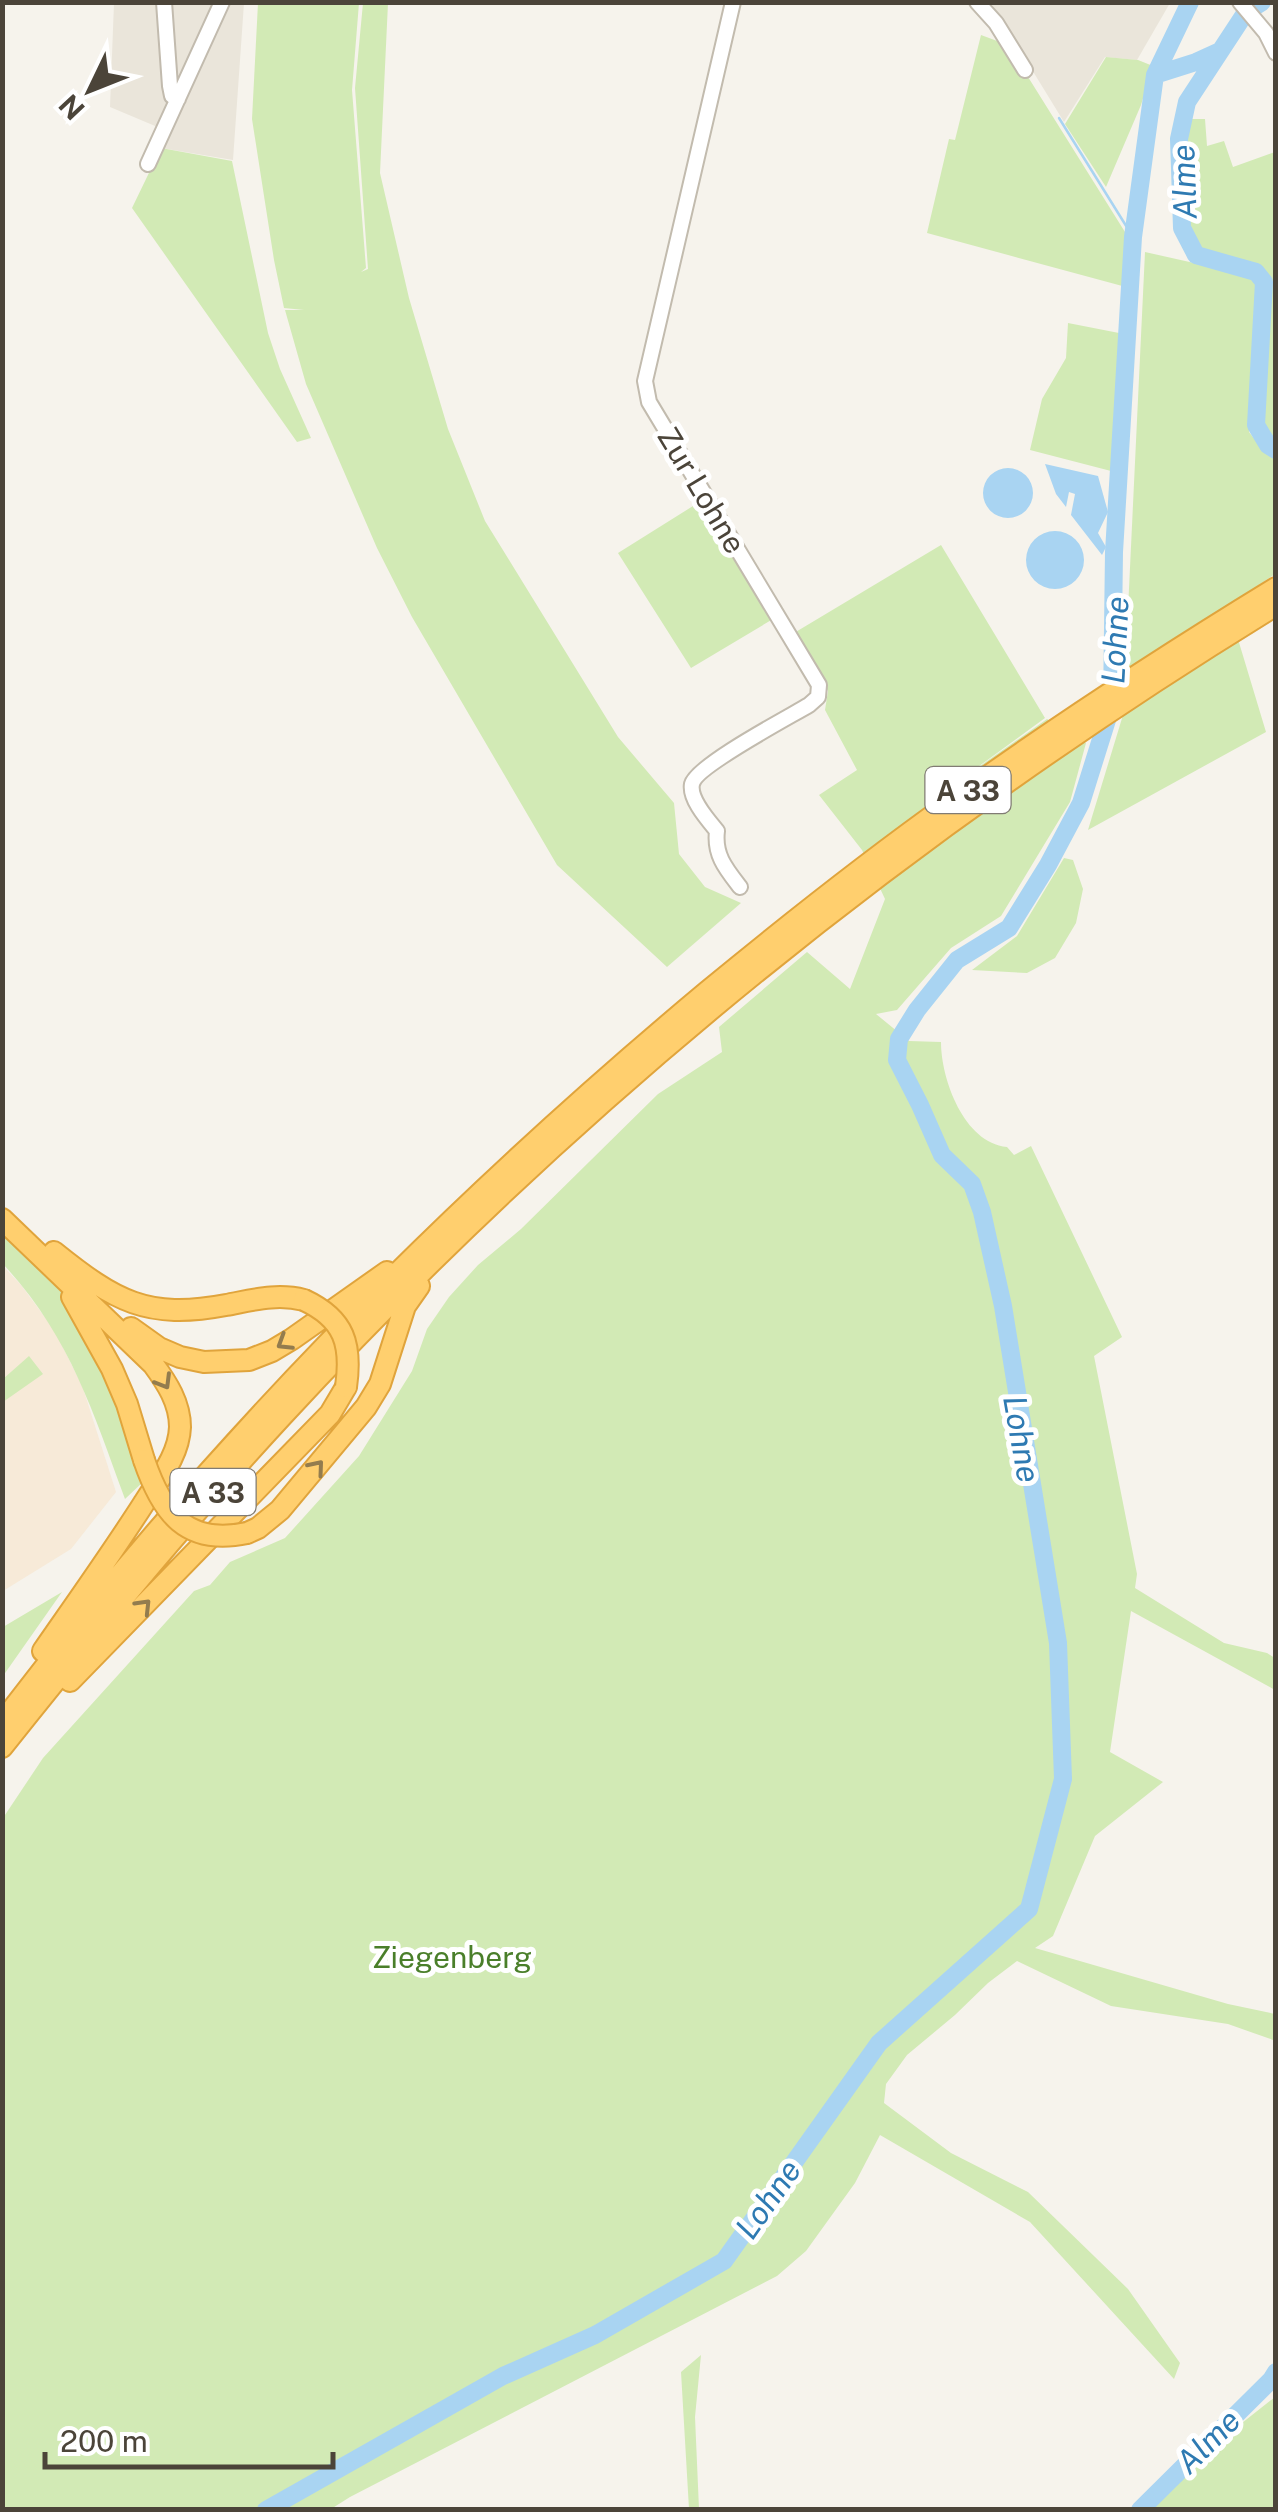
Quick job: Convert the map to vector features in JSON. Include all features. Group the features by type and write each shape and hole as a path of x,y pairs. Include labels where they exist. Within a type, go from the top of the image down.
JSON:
{"highway":[{"name":"A 33","path":"6,1717 185,1500 348,1323 525,1172 683,1022 816,905 949,804 1131,679 1276,588"},
{"name":"A 33","path":"683,1022 956,816 1139,690 1276,605"},
{"path":"2,1205 153,1364 176,1403 180,1430 167,1466 24,1678 6,1717"},
{"path":"2,1219 138,1334 180,1357 204,1362 249,1360 272,1351 432,1251"},
{"name":"A 33","path":"2,1749 195,1512 432,1251"},
{"path":"47,1254 112,1368 152,1484 163,1504 189,1529 217,1537 247,1533 271,1519 366,1407 380,1384 406,1306 432,1251"},
{"path":"2,1749 16,1742 72,1679 330,1414 346,1387 350,1362 338,1326 318,1306 304,1300 272,1296 193,1312 147,1308 103,1289 47,1254"}],"street":[{"path":"164,2 170,86 172,96 178,100"},
{"path":"148,164 222,2"},
{"name":"Zur Lohne","path":"733,2 645,381 649,402 818,685 818,697 809,705 729,752 694,778 690,787 717,831 715,846 720,859 740,886"},
{"path":"1240,2 1272,42 1276,53"},
{"path":"982,4 1025,70"}],"shaded area":[{"path":"114,3 244,3 233,160 161,148 167,131 110,107"},
{"path":"991,3 1170,3 1137,60 1105,57 1064,122"},
{"path":"2,1265 55,1331 83,1388 116,1492 71,1549 3,1591"}],"green space":[{"path":"258,3 359,3 352,90 366,268 361,272 368,269 355,88 363,3 388,3 380,173 409,298 448,429 485,521 618,737 674,803 679,854 705,887 741,903 667,967 557,865 412,617 377,548 306,384 285,310 304,310 284,308 252,119"},
{"path":"981,35 1008,45 1130,240 1126,287 927,233 949,139 955,140"},
{"path":"1106,57 1138,60 1153,66 1106,187 1065,124"},
{"path":"1191,119 1205,119 1207,146 1224,141 1233,167 1275,152 1275,444 1259,424 1268,281 1260,268 1200,251 1186,226 1186,138"},
{"path":"161,148 232,161 268,333 311,438 297,442 132,208"},
{"path":"1145,252 1252,276 1257,284 1249,432 1275,459 1275,574 1228,606 1266,732 1088,830 1123,715"},
{"path":"1068,323 1119,333 1111,471 1030,450 1042,399 1066,358"},
{"path":"701,501 773,619 691,668 618,553"},
{"name":"Ziegenberg","path":"941,545 1045,718 960,780 1047,719 1086,743 1070,802 1001,916 951,948 897,1010 876,1014 909,1041 941,1042 945,1073 958,1107 979,1134 1007,1147 1014,1155 1031,1146 1122,1337 1094,1356 1137,1574 1135,1588 1224,1643 1275,1658 1275,1690 1131,1611 1110,1752 1163,1782 1095,1836 1053,1936 1035,1948 1275,2014 1276,2041 1228,2024 1111,2006 1017,1961 907,2055 886,2084 884,2103 951,2153 1028,2192 1128,2289 1180,2363 1174,2379 1030,2222 880,2135 855,2183 806,2251 777,2276 331,2509 3,2510 3,1818 43,1758 194,1591 210,1585 230,1562 285,1538 359,1456 412,1371 427,1329 449,1297 658,1094 722,1052 719,1027 807,952 850,989 885,899 862,850 819,795 857,770 825,710 828,691 794,633"},
{"path":"1064,858 1073,860 1083,889 1076,923 1055,958 1027,973 972,970 1017,936"},
{"path":"2,1225 59,1290 103,1363 143,1482 125,1499 62,1346 3,1264"},
{"path":"29,1356 43,1374 3,1402 3,1379"},
{"path":"62,1592 3,1676 3,1627"},
{"path":"701,2355 695,2417 699,2509 689,2509 681,2372"},
{"path":"1275,2397 1275,2509 1149,2509 1218,2442"}],"water":[{"path":"1045,464 1098,476 1108,512 1098,533 1106,547 1102,555 1071,515 1075,494 1069,492 1066,507 1056,494"},
{"path":"1008,468 1026,475 1033,493 1026,511 1008,518 990,511 983,493 990,475"},
{"path":"1055,531 1075,540 1084,560 1075,580 1055,589 1035,580 1026,560 1035,540"}],"waterway":[{"name":"Lohne","path":"266,2510 503,2376 595,2335 724,2261 879,2043 1029,1909 1063,1779 1058,1643 1003,1306 982,1212 972,1184 942,1155 897,1060 899,1039 917,1010 957,960 1009,928 1048,865 1081,803 1112,704 1114,552 1133,237 1155,75 1190,2"},
{"name":"Alme","path":"1262,2 1246,12 1187,102 1179,139 1182,228 1196,255 1256,272 1264,282 1256,425 1268,445 1276,450"},
{"name":"Lohne","path":"1155,75 1218,52"},
{"path":"1059,118 1133,237"},
{"name":"Alme","path":"1140,2510 1276,2372"}]}
